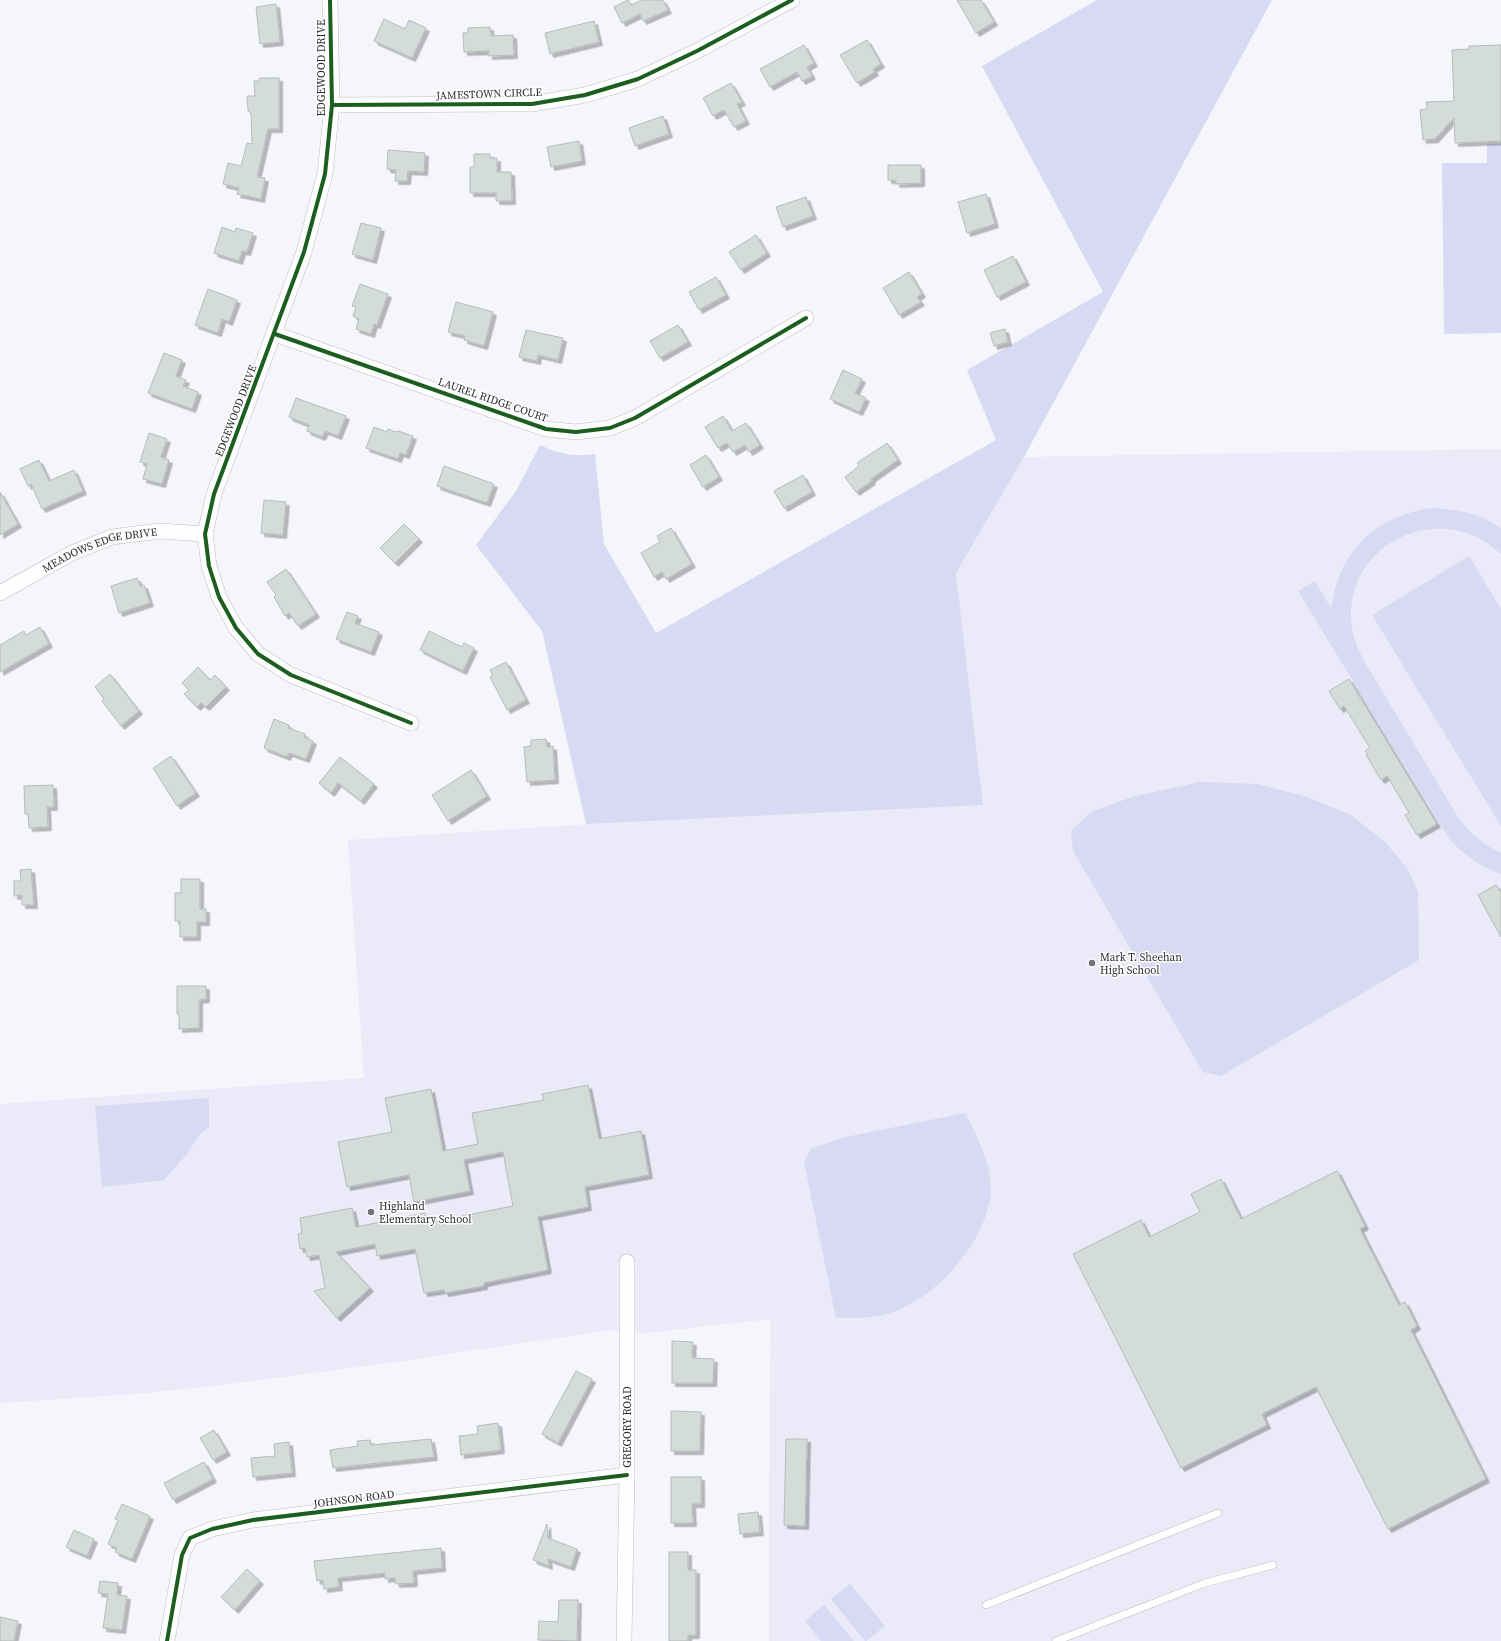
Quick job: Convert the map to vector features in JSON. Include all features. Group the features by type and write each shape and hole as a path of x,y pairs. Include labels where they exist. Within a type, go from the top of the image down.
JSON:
{"street":[{"name":"EDGEWOOD DRIVE","path":"330,0 332,105 325,174 304,252 214,494 205,534 209,566 219,597 236,628 258,654 292,675 411,722"},
{"name":"JAMESTOWN CIRCLE","path":"332,105 532,104 585,95 638,79 697,51 792,0"},
{"name":"LAUREL RIDGE COURT","path":"274,334 546,429 576,432 610,428 635,418 806,318"},
{"name":"MEADOWS EDGE DRIVE","path":"0,593 72,553 112,537 160,531 205,534"},
{"name":"GREGORY ROAD","path":"624,1641 627,1475 628,1262"},
{"name":"JOHNSON ROAD","path":"167,1641 182,1555 190,1538 212,1529 253,1520 627,1475"}],"lane":[{"path":"986,1605 1218,1513"},
{"path":"1056,1641 1205,1583 1273,1565"}],"shaded area":[{"path":"1097,0 1272,0 1024,457 956,573 983,805 586,824 542,631 476,545 516,491 540,445 553,451 567,454 595,454 604,544 656,633 996,440 967,370 1103,292 982,66"},
{"path":"1487,144 1501,144 1501,333 1444,334 1442,163 1487,163"},
{"name":"Mark T. Sheehan High School","path":"1501,449 1501,1641 769,1641 770,1319 646,1333 611,1330 403,1361 223,1385 135,1394 0,1403 0,1104 364,1078 348,840 651,820 983,805 956,573 1024,457"},
{"path":"1430,508 1449,509 1476,515 1501,528 1501,554 1478,538 1454,530 1429,529 1405,536 1383,548 1366,566 1355,589 1351,617 1352,629 1364,661 1458,817 1477,838 1501,853 1501,874 1486,868 1473,860 1450,840 1298,591 1315,581 1331,608 1340,575 1355,549 1365,538 1376,529 1401,516"},
{"path":"1469,556 1501,609 1501,826 1372,615"},
{"path":"1199,782 1258,784 1307,797 1351,815 1383,840 1407,868 1418,892 1419,960 1221,1076 1203,1072 1073,851 1071,831 1091,812 1132,797"},
{"path":"209,1098 209,1127 199,1135 187,1154 164,1180 102,1187 95,1106"},
{"path":"965,1113 986,1159 991,1191 984,1221 966,1254 940,1283 909,1305 879,1316 865,1318 836,1318 804,1162 811,1149 841,1138"},
{"path":"850,1584 885,1626 866,1641 831,1599"},
{"path":"824,1605 854,1641 821,1641 805,1621"}],"building":[{"path":"628,0 631,5 642,0 663,0 668,10 643,21 640,14 622,23 614,7"},
{"path":"957,0 981,0 994,22 976,33"},
{"path":"276,4 280,42 260,44 256,7"},
{"path":"384,19 405,29 409,20 426,28 412,58 374,41"},
{"path":"594,21 599,42 550,54 545,33"},
{"path":"490,27 491,36 513,35 514,55 489,56 489,51 464,52 463,33 468,33 468,28"},
{"path":"867,40 881,64 873,69 875,72 857,83 840,55"},
{"path":"804,45 814,63 807,67 812,76 802,81 797,72 770,87 760,69"},
{"path":"1501,45 1501,141 1455,143 1454,118 1435,139 1423,140 1420,110 1427,109 1426,102 1454,101 1452,50 1469,49 1469,46"},
{"path":"260,78 279,78 279,129 268,129 257,177 265,178 261,199 237,194 239,188 223,184 228,163 241,166 247,143 252,144 251,113 248,111 247,96 255,96 254,81 258,81"},
{"path":"731,83 742,102 737,104 746,121 734,127 724,110 713,116 703,98"},
{"path":"663,116 669,134 635,146 629,128"},
{"path":"579,141 582,161 551,167 547,147"},
{"path":"388,150 425,153 424,172 408,171 407,181 395,181 396,170 387,169"},
{"path":"474,154 490,154 490,158 497,158 497,172 511,172 512,201 496,201 496,193 470,193 470,167 474,167"},
{"path":"888,165 921,165 921,183 896,184 896,180 888,180"},
{"path":"986,194 995,224 967,233 958,202"},
{"path":"806,197 813,216 783,227 776,207"},
{"path":"361,223 381,228 373,260 352,254"},
{"path":"222,227 235,232 236,228 253,233 247,252 242,251 239,261 214,253"},
{"path":"756,235 767,253 741,270 729,252"},
{"path":"1013,256 1026,282 997,297 984,270"},
{"path":"909,272 922,294 917,297 921,302 899,315 883,288"},
{"path":"716,277 726,295 699,310 689,292"},
{"path":"360,284 388,294 377,325 374,324 371,334 356,329 359,319 353,316 356,307 352,306"},
{"path":"208,289 237,300 229,322 222,319 218,333 195,325"},
{"path":"456,302 493,312 484,346 464,340 465,336 448,332"},
{"path":"678,325 688,342 660,358 650,341"},
{"path":"1005,329 1008,342 994,346 990,333"},
{"path":"526,330 563,338 558,360 538,355 537,361 519,357"},
{"path":"164,353 182,360 176,376 186,380 183,386 198,392 192,409 148,393"},
{"path":"843,370 862,379 855,393 866,398 859,412 830,399"},
{"path":"296,398 346,416 338,436 325,431 322,437 307,431 309,425 289,417"},
{"path":"723,416 732,431 746,423 760,445 749,452 745,445 733,452 727,443 718,448 705,427"},
{"path":"374,427 387,432 388,429 413,436 406,455 400,453 398,459 366,448"},
{"path":"149,433 167,439 161,457 169,460 162,484 143,479 147,464 140,462"},
{"path":"887,443 898,460 871,479 872,481 856,492 845,477 859,466 857,463"},
{"path":"706,455 719,477 703,487 690,465"},
{"path":"39,460 49,481 74,470 83,491 42,509 31,484 28,486 20,469"},
{"path":"444,466 494,484 487,503 437,486"},
{"path":"803,475 812,492 784,508 774,491"},
{"path":"0,492 18,524 0,535"},
{"path":"264,500 286,502 283,535 261,533"},
{"path":"404,524 419,539 395,563 380,548"},
{"path":"671,528 692,564 666,579 662,572 654,577 641,553 660,542 657,536"},
{"path":"286,569 316,614 298,626 289,613 285,616 274,597 276,595 267,582"},
{"path":"137,578 140,586 144,585 150,603 119,613 111,586"},
{"path":"347,612 358,616 355,623 379,632 371,652 336,639"},
{"path":"40,627 49,644 0,672 0,645 24,631 26,635"},
{"path":"429,631 462,647 464,643 474,648 463,671 420,650"},
{"path":"506,662 526,700 507,710 490,677 493,675 490,670"},
{"path":"198,667 210,680 215,675 226,687 206,707 201,703 197,707 184,694 189,690 182,683"},
{"path":"110,674 139,711 121,726 102,701 104,699 95,687"},
{"path":"1349,679 1437,824 1417,835 1405,815 1409,813 1387,776 1381,780 1366,755 1368,754 1365,751 1370,748 1344,706 1340,709 1329,691"},
{"path":"274,719 289,725 288,728 305,734 304,737 313,741 306,759 289,753 287,757 264,748"},
{"path":"546,739 547,747 553,746 555,780 527,782 524,747 531,746 531,740"},
{"path":"171,756 196,793 177,806 153,768"},
{"path":"340,757 374,784 361,801 338,783 331,793 319,783"},
{"path":"471,770 487,796 448,821 432,795"},
{"path":"53,785 54,807 47,807 48,827 29,828 28,814 25,814 24,786"},
{"path":"31,869 34,905 22,905 22,895 14,896 14,881 21,881 20,870"},
{"path":"181,879 200,879 200,909 206,909 206,922 197,922 197,937 180,937 180,921 175,921 175,893 181,893"},
{"path":"1496,885 1501,893 1501,937 1478,895"},
{"path":"177,986 206,986 206,999 199,1000 199,1028 179,1029 179,1015 177,1014"},
{"path":"588,1085 599,1139 641,1131 649,1175 585,1187 588,1207 538,1217 548,1270 484,1283 484,1286 445,1293 444,1290 424,1293 415,1249 377,1256 375,1244 336,1252 370,1288 337,1318 314,1291 325,1288 319,1255 307,1257 305,1248 300,1249 298,1234 302,1233 300,1218 352,1208 356,1227 425,1213 427,1223 513,1206 503,1152 464,1160 470,1191 414,1202 409,1175 347,1187 338,1142 392,1132 385,1098 431,1089 443,1151 478,1144 472,1113 544,1100 542,1094"},
{"path":"1337,1171 1365,1226 1360,1229 1399,1305 1405,1302 1417,1326 1411,1330 1486,1479 1388,1529 1316,1387 1262,1414 1267,1425 1181,1468 1073,1254 1141,1220 1149,1237 1200,1212 1191,1194 1221,1179 1241,1219"},
{"path":"672,1341 693,1342 692,1358 714,1359 713,1383 672,1383"},
{"path":"576,1371 592,1379 558,1443 542,1434"},
{"path":"671,1411 701,1412 700,1451 671,1451"},
{"path":"498,1423 501,1450 461,1455 459,1436 478,1434 477,1426"},
{"path":"214,1430 227,1452 213,1460 200,1438"},
{"path":"431,1439 434,1457 333,1468 330,1450 358,1446 357,1441 370,1440 371,1445"},
{"path":"786,1439 807,1439 805,1526 784,1525"},
{"path":"289,1442 292,1473 253,1477 251,1458 275,1456 274,1444"},
{"path":"204,1462 213,1479 173,1500 164,1483"},
{"path":"671,1477 701,1477 701,1504 692,1504 693,1523 671,1523"},
{"path":"122,1504 150,1516 132,1559 115,1552 117,1548 108,1544 118,1520 115,1519"},
{"path":"758,1512 760,1532 740,1534 738,1514"},
{"path":"547,1524 548,1538 577,1549 571,1567 548,1559 549,1566 533,1560"},
{"path":"74,1530 94,1539 87,1556 66,1547"},
{"path":"441,1548 442,1568 413,1571 414,1583 396,1584 395,1578 385,1579 385,1573 338,1578 339,1587 324,1589 323,1580 317,1581 314,1561"},
{"path":"669,1552 688,1552 688,1570 696,1570 696,1635 688,1635 688,1641 669,1641"},
{"path":"247,1569 260,1581 235,1610 221,1597"},
{"path":"100,1581 118,1583 117,1595 127,1596 122,1630 103,1628 108,1594 98,1593"},
{"path":"559,1600 578,1600 577,1641 538,1640 539,1621 558,1622"},
{"path":"0,1617 18,1621 14,1641 0,1641"}],"cycle path":[{"path":"330,0 332,105 325,174 304,252 214,494 205,534 209,566 219,597 236,628 258,654 291,675 411,723"},
{"path":"332,105 532,104 585,95 638,79 697,51 792,0"},
{"path":"275,334 546,429 576,432 610,428 635,418 806,318"},
{"path":"167,1641 182,1555 190,1538 212,1529 253,1520 627,1475"}],"place":[{"name":"Mark T. Sheehan High School","path":"1092,963"},
{"name":"Highland Elementary School","path":"371,1212"}]}
